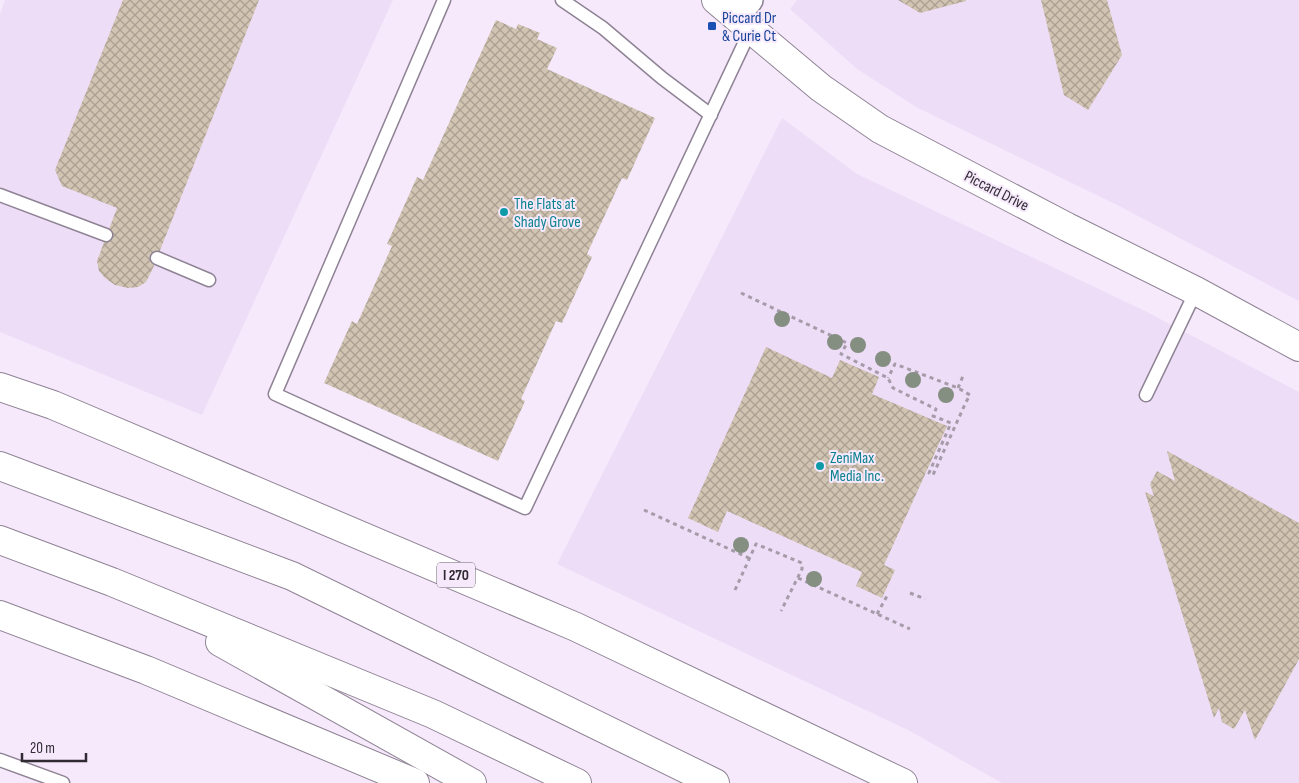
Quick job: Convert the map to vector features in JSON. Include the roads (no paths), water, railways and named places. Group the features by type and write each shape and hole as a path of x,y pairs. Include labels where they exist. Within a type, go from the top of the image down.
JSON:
{"main road":[{"name":"Piccard Drive","path":"738,11 821,88 880,129 1299,346"},
{"name":"I 270","path":"0,387 53,405 576,627 903,783"},
{"path":"0,466 292,576 715,783"},
{"path":"0,540 112,582 433,714 577,783"},
{"path":"112,582 472,783"},
{"path":"0,615 146,670 414,783"}],"lane":[{"path":"444,0 275,394 525,508 711,115 738,11"},
{"path":"562,0 603,28 662,78 711,115"},
{"path":"0,195 106,235"},
{"path":"157,258 209,280"},
{"path":"1146,395 1196,291"},
{"path":"0,760 62,783"}],"place":[{"name":"Piccard Dr & Curie Ct","path":"712,26"},
{"name":"The Flats at Shady Grove","path":"504,212"},
{"name":"ZeniMax Media Inc.","path":"820,466"}]}
